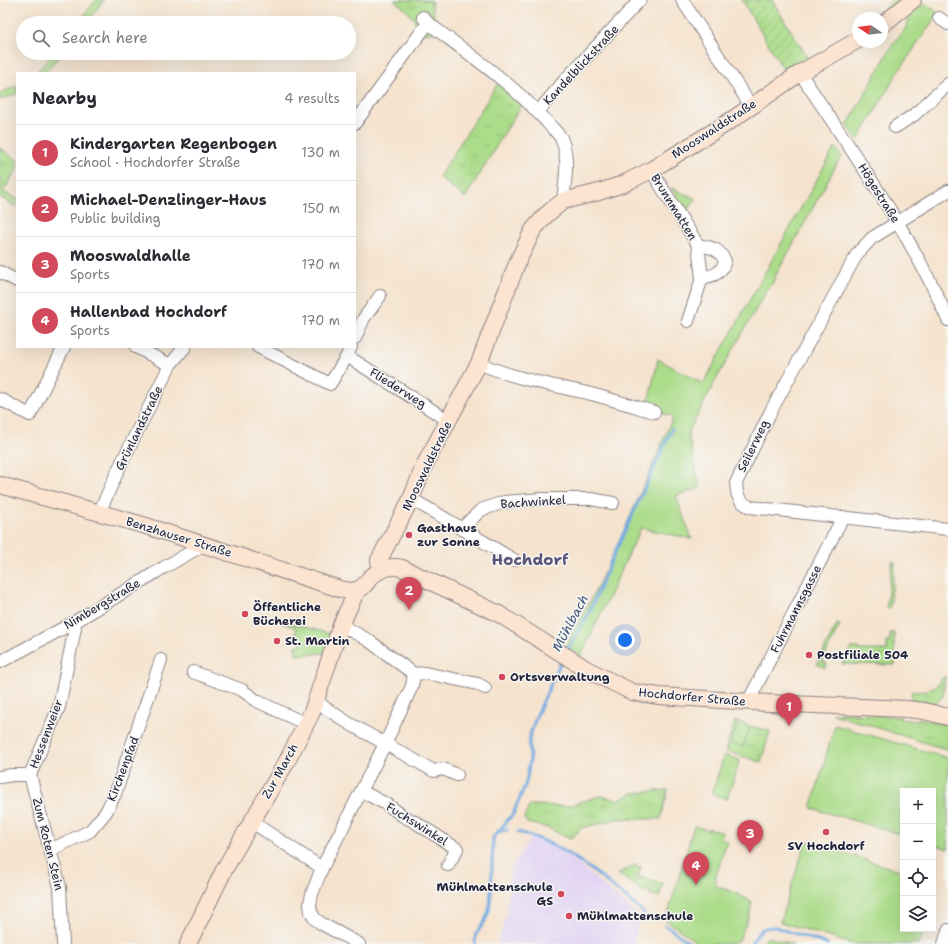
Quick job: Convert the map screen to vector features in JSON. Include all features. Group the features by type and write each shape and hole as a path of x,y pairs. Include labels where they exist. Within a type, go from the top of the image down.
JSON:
{"street":[{"name":"Kandelblickstraße","path":"538,112 565,80 640,0"},
{"path":"682,0 751,106"},
{"path":"888,20 913,0"},
{"path":"356,122 426,20 496,75 538,112 560,138 566,156 567,172 563,202"},
{"name":"Mooswaldstraße","path":"380,570 379,560 411,499 425,464 479,363 518,261 533,230 546,215 563,202 591,195 619,185 651,170 727,123 800,73 852,43"},
{"name":"Högestraße","path":"800,73 844,137 897,222 910,244 948,320"},
{"path":"895,127 914,115 948,84"},
{"name":"Brunnmatten","path":"651,170 698,245 702,278 688,321"},
{"name":"Seilerweg","path":"948,192 872,238 858,254 772,409 736,483 737,494 742,503 750,507 948,529"},
{"name":"Brunnmatten","path":"698,245 712,248 720,252 725,261 723,268 716,275 702,278"},
{"path":"0,272 16,280"},
{"path":"356,333 360,315 380,296"},
{"path":"0,399 30,415 64,348"},
{"path":"138,348 170,365"},
{"name":"Grünlandstraße","path":"99,513 120,466 170,365 184,348"},
{"name":"Fliederweg","path":"260,348 330,384 349,351 449,420"},
{"path":"479,363 498,372 520,379 584,392 654,412"},
{"name":"Benzhauser Straße","path":"0,486 143,525 340,589 349,591 357,590"},
{"path":"411,499 514,560"},
{"name":"Bachwinkel","path":"461,529 481,510 504,502 542,499 591,499 613,503"},
{"name":"Fuhrmannsgasse","path":"748,702 843,517"},
{"name":"Nimbergstraße","path":"0,662 73,623 203,545"},
{"name":"Hochdorfer Straße","path":"380,570 394,566 402,568 499,614 594,673 632,692 659,696 748,702 907,709 924,711 948,717"},
{"path":"357,590 364,586 371,577 380,570"},
{"name":"Zur March","path":"188,944 218,882 306,724 316,700 341,625 357,590"},
{"name":"Hessenweier","path":"30,775 59,707 75,628 73,623"},
{"path":"341,625 368,640 414,674 425,673 478,684 485,688"},
{"name":"Kirchenpfad","path":"50,850 90,831 106,812 115,794 161,660"},
{"path":"193,672 242,690 257,701 306,724"},
{"path":"359,944 315,919 311,912 310,904 312,894 322,868 385,744 412,686 414,674"},
{"path":"316,700 350,724 434,771 443,769 457,775"},
{"path":"0,778 12,775 30,775"},
{"name":"Zum Roten Stein","path":"30,775 60,887 63,944"},
{"name":"Fuchswinkel","path":"361,791 388,805 402,816 415,822 457,849 448,865"},
{"path":"252,822 322,868"},
{"path":"944,944 948,930"}],"shaded area":[{"name":"Mühlmattenschule GS","path":"531,837 553,846 575,861 640,917 633,944 497,944 506,916 510,871"}],"green space":[{"path":"96,0 104,0 91,16 83,16"},
{"path":"394,0 431,0 434,17 439,24 433,33 425,34 416,31 415,21"},
{"path":"742,0 772,0 809,60 786,74"},
{"path":"893,0 904,0 888,13 880,12"},
{"path":"926,4 938,13 897,74 857,140 847,126 891,47 906,27 913,10"},
{"path":"48,60 56,60 45,72 37,72"},
{"path":"498,83 522,104 465,198 439,177"},
{"path":"16,86 16,94 0,100 0,93"},
{"path":"835,147 842,157 773,283 768,288 717,378 688,433 700,488 676,496 692,539 641,528 581,656 565,647 609,563 673,417 647,407 658,359 703,384"},
{"path":"0,148 16,159 16,171 3,192 16,198 16,206 0,197"},
{"path":"671,188 696,199 686,213 673,191"},
{"path":"892,562 895,562 890,608 886,608"},
{"path":"279,620 334,635 326,653 296,655 296,646 301,645 300,639 295,638 296,628 280,622"},
{"path":"837,624 840,625 822,661 827,664 825,668 817,664"},
{"path":"890,633 894,633 895,665 842,664 851,648 859,648 859,650 887,650 887,642 890,642"},
{"path":"945,676 943,696 936,703 911,701 912,691 925,692 940,683 939,681"},
{"path":"842,713 900,717 900,719 918,721 918,718 948,725 948,750 833,714"},
{"path":"735,721 738,722 731,743 743,746 750,726 770,731 761,762 725,751"},
{"path":"738,722 750,726 743,747 731,743"},
{"path":"835,725 948,758 948,849 936,845 936,788 900,788 900,834 811,808"},
{"path":"724,755 740,760 727,799 712,794"},
{"path":"668,790 661,819 617,819 582,828 570,839 548,828 527,823 524,818 530,805 567,806 600,796 618,800 633,793"},
{"path":"694,826 708,830 709,828 723,833 721,839 727,841 716,876 716,886 736,893 752,902 749,916 739,940 733,944 699,944 666,920"},
{"path":"806,841 900,871 900,932 923,932 919,944 852,944 780,922"},
{"path":"635,865 641,867 638,877 663,883 659,897 649,894 650,891 646,890 644,892 618,874"},
{"path":"768,937 793,944 761,944"}],"waterway":[{"name":"Mühlbach","path":"567,651 588,615 610,563 672,429"},
{"name":"Mühlbach","path":"475,944 476,934 485,921 489,911 493,838 513,814 526,783 530,760 529,738 536,717 562,659"},
{"name":"Mühlbach","path":"497,832 507,830"},
{"path":"518,832 553,845 569,854 600,876 644,913"},
{"path":"665,925 691,944"},
{"path":"751,944 760,931 770,927 775,927 827,944"}],"place":[{"name":"Gasthaus zur Sonne","path":"409,535"},
{"name":"Michael-Denzlinger-Haus","path":"409,610"},
{"name":"Öffentliche Bücherei","path":"245,614"},
{"name":"St. Martin","path":"277,641"},
{"name":"Postfiliale 504","path":"809,655"},
{"name":"Ortsverwaltung","path":"502,677"},
{"name":"Kindergarten Regenbogen","path":"789,726"},
{"name":"SV Hochdorf","path":"826,832"},
{"name":"Mooswaldhalle","path":"750,853"},
{"name":"Hallenbad Hochdorf","path":"696,885"},
{"name":"Mühlmattenschule GS","path":"561,894"},
{"name":"Mühlmattenschule","path":"569,916"}],"district":[{"name":"Hochdorf","path":"530,559"}]}
